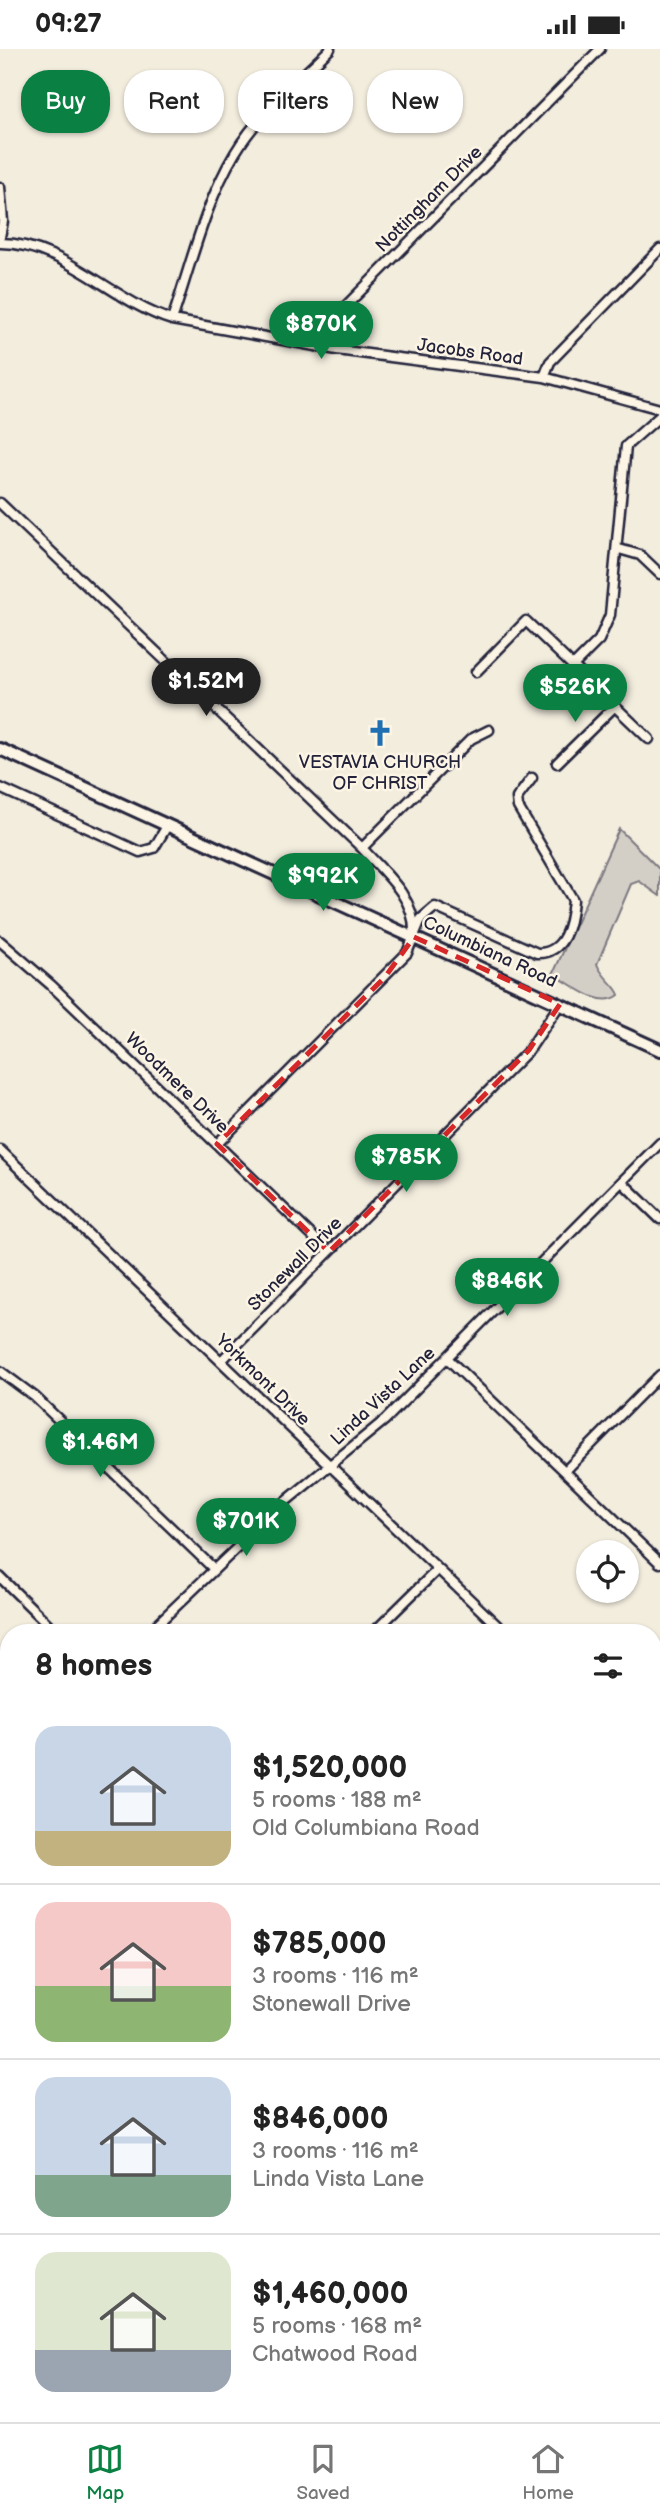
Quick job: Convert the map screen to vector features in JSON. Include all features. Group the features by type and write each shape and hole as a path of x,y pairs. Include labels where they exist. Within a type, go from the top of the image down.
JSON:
{"main road":[{"name":"Columbiana Road","path":"0,749 660,1049"}],"street":[{"path":"172,320 218,184 236,151 262,118 330,49"},
{"name":"Nottingham Drive","path":"318,346 325,327 600,49"},
{"path":"0,187 3,221 0,237"},
{"name":"Jacobs Road","path":"0,243 19,243 51,255 148,313 172,320 318,346 544,377 660,409"},
{"path":"544,377 550,362 660,249"},
{"path":"573,666 599,640 608,623 619,549 626,446 660,416"},
{"path":"0,503 362,848 409,904 414,915 414,937"},
{"path":"619,549 640,555 660,575"},
{"path":"476,672 526,621 649,739"},
{"path":"556,764 615,706"},
{"path":"362,848 471,739 489,730"},
{"path":"217,1144 385,977 407,953 421,919 435,907 537,953 548,953 560,946 572,916 573,900 518,807 517,797 532,778"},
{"path":"0,788 140,852 154,848 167,826"},
{"name":"Woodmere Drive","path":"0,940 51,985 329,1252"},
{"name":"Stonewall Drive","path":"221,1361 529,1050 560,1004"},
{"name":"Linda Vista Lane","path":"157,1624 214,1569 329,1466 377,1427 660,1143"},
{"name":"Yorkmont Drive","path":"0,1150 496,1624"},
{"path":"622,1182 660,1219"},
{"path":"447,1359 660,1563"},
{"path":"0,1371 35,1397 214,1569"},
{"path":"565,1471 660,1375"},
{"path":"382,1624 438,1569"},
{"path":"0,1577 48,1624"}],"highlighted area":[{"path":"414,937 560,1004 529,1050 329,1252 217,1144 385,977"}],"shaded area":[{"path":"619,829 660,870 660,896 639,881 631,884 597,964 619,995 603,999 586,994 553,974"}],"place":[{"name":"VESTAVIA CHURCH OF CHRIST","path":"380,733"}]}
